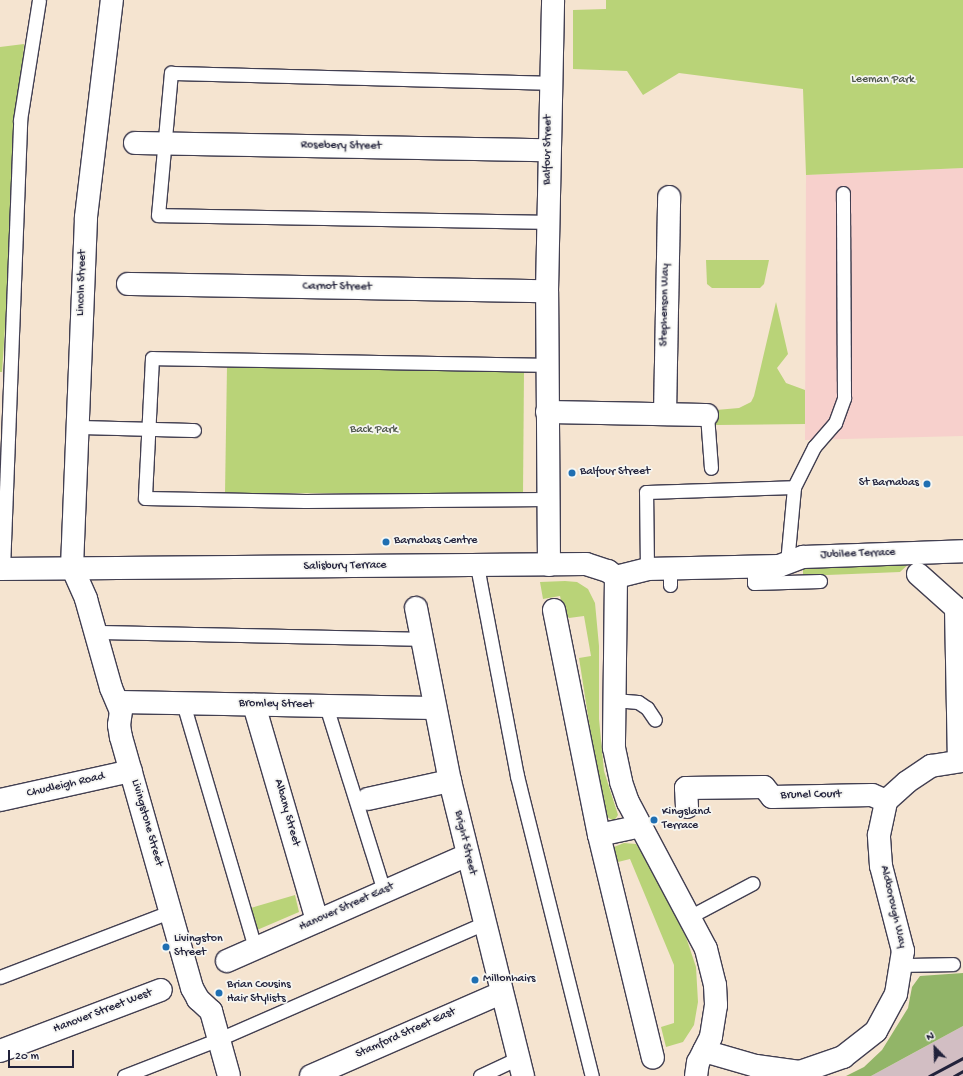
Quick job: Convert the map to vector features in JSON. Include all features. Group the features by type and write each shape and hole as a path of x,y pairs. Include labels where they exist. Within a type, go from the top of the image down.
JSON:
{"street":[{"name":"Lincoln Street","path":"72,568 86,217 112,0"},
{"name":"Balfour Street","path":"549,565 547,222 553,0"},
{"name":"Rosebery Street","path":"134,143 548,150"},
{"name":"Stephenson Way","path":"665,414 669,197"},
{"name":"Carnot Street","path":"128,284 547,291"},
{"path":"547,412 707,414"},
{"name":"Jubilee Terrace","path":"616,577 647,569 670,576 754,566 779,566 803,557 963,551"},
{"name":"Salisbury Terrace","path":"2,569 586,564 608,571 616,577"},
{"name":"Livingstone Street","path":"72,568 86,599 95,632 121,711 120,731 172,911 192,988 198,999 211,1011 229,1076"},
{"path":"886,801 907,782 931,766 961,761 960,603 918,574"},
{"path":"616,577 614,748 621,782 641,826 706,949 715,985 716,1005 710,1037 699,1063 680,1076"},
{"name":"Bright Street","path":"416,608 450,781 501,993 521,1067"},
{"path":"554,610 599,834 653,1058"},
{"name":"Bromley Street","path":"118,702 435,708"},
{"name":"Albany Street","path":"254,705 317,921"},
{"name":"Chudleigh Road","path":"0,800 131,771"},
{"path":"368,799 450,781"},
{"name":"Brunel Court","path":"687,807 686,788 764,787 772,796 872,795 886,801"},
{"name":"Aldborough Way","path":"699,1063 756,1066 800,1072 843,1057 876,1030 896,994 902,965 903,951 882,866 879,843 886,801"},
{"path":"599,834 641,826"},
{"name":"Hanover Street East","path":"227,961 467,855"},
{"name":"Hanover Street West","path":"0,1051 160,990"},
{"name":"Stamford Street East","path":"311,1076 501,993"}],"lane":[{"path":"2,569 20,120 39,0"},
{"path":"547,222 158,215 163,144 171,73 550,83"},
{"path":"787,562 794,487 814,447 835,423 844,398 843,193"},
{"path":"547,365 152,358 150,430 145,498 305,501 548,499"},
{"path":"707,414 711,468"},
{"path":"78,427 194,430"},
{"path":"647,569 646,492 794,487"},
{"path":"477,566 517,776 592,1076"},
{"name":"Jubilee Terrace","path":"754,566 754,583 820,581"},
{"path":"95,632 422,639"},
{"path":"614,700 638,702 647,708 655,720"},
{"path":"183,703 255,948"},
{"path":"326,706 384,891"},
{"path":"689,917 753,883"},
{"path":"0,977 172,911"},
{"path":"124,1076 219,1039 484,923"},
{"path":"902,965 953,964"},
{"path":"480,1076 521,1067"}],"shaded area":[{"path":"963,168 963,436 805,440 806,175"},
{"path":"963,1026 963,1076 871,1076 908,1056"}],"green space":[{"name":"Leeman Park","path":"606,0 963,0 963,168 806,175 803,89 679,73 643,95 627,71 573,69 573,10 606,9"},
{"path":"24,44 2,372 0,372 0,47"},
{"path":"706,260 769,260 764,284 760,288 712,288 707,284"},
{"path":"776,302 788,354 777,368 786,383 805,390 805,424 716,425 716,410 739,408 751,402 754,396"},
{"name":"Back Park","path":"227,367 524,371 523,494 225,493"},
{"path":"912,561 900,572 803,576 803,564"},
{"path":"540,582 577,582 588,589 595,603 599,646 599,719 604,771 618,815 614,821 607,817 602,805 579,658 591,656 584,616 569,618 564,613 560,596 543,599"},
{"path":"624,843 636,844 646,859 686,937 696,967 698,1002 694,1025 683,1042 666,1047 661,1027 674,1023 674,965 630,859 618,862 613,855 614,847"},
{"path":"295,895 299,912 257,930 251,908"},
{"path":"963,973 963,1026 871,1076 846,1076 864,1067 882,1050 908,1008 912,987 920,976"}],"railway":[{"path":"929,1076 963,1058"},
{"path":"954,1076 963,1071"}],"place":[{"name":"Balfour Street","path":"572,473"},
{"name":"St Barnabas","path":"927,484"},
{"name":"Barnabas Centre","path":"386,542"},
{"name":"Kingsland Terrace","path":"654,820"},
{"name":"Livingston Street","path":"166,947"},
{"name":"Millonhairs","path":"475,980"},
{"name":"Brian Cousins Hair Stylists","path":"219,993"}]}
